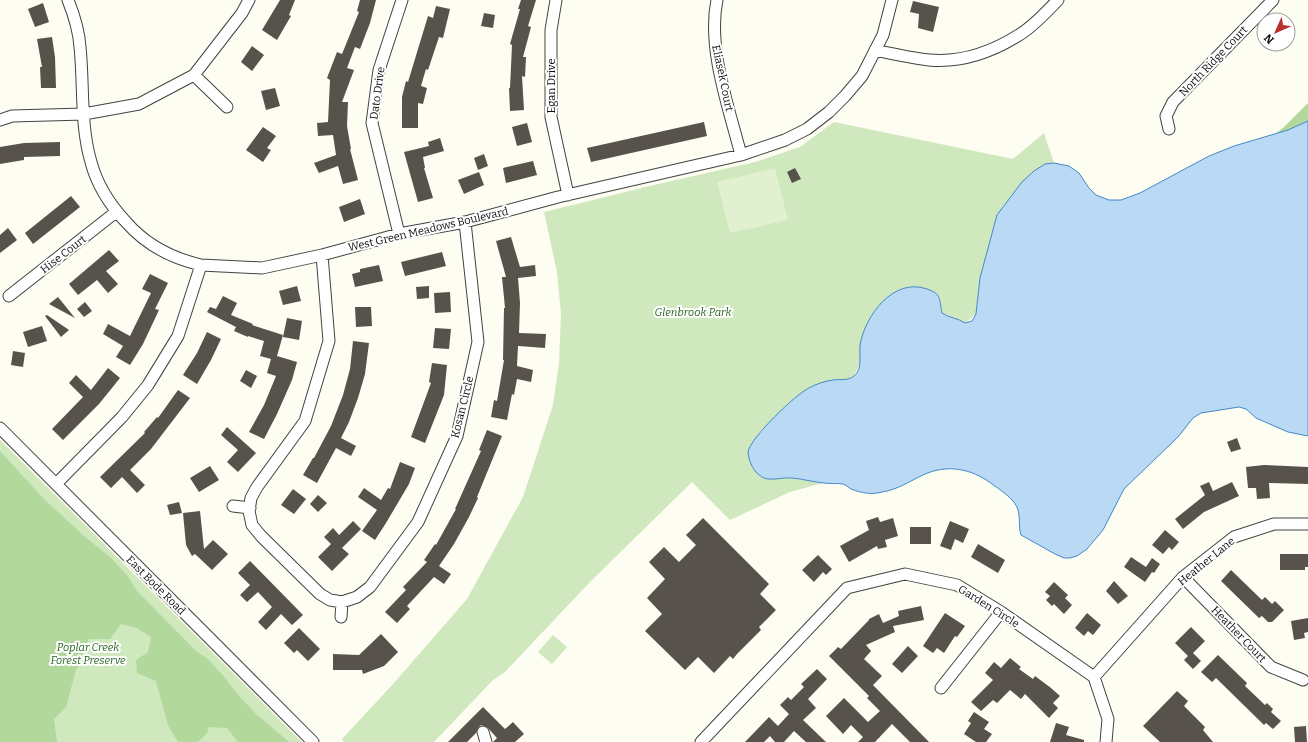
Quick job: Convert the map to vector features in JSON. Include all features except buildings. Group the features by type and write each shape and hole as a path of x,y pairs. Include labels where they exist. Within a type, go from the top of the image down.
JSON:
{"street":[{"name":"West Green Meadows Boulevard","path":"68,0 74,15 80,46 84,114 87,145 91,163 103,192 116,212 143,239 166,254 201,265 262,268 322,255 399,234 465,222 568,194 741,155 785,140 807,129 829,112 862,76 883,35 892,0"},
{"path":"0,120 12,116 84,114 139,104 194,75 242,13 249,0"},
{"name":"Dato Drive","path":"399,234 372,123 379,70 402,0"},
{"name":"Egan Drive","path":"556,0 551,30 551,117 568,194"},
{"name":"Eliasek Court","path":"717,0 714,33 717,62 741,155"},
{"path":"875,50 912,58 931,60 951,60 971,57 989,52 1020,34 1058,0"},
{"name":"North Ridge Court","path":"1169,129 1166,116 1173,102 1273,0"},
{"path":"194,75 227,106"},
{"name":"Hise Court","path":"10,296 116,212"},
{"name":"Kosan Circle","path":"342,602 357,597 370,587 418,522 457,436 478,342 465,222"},
{"path":"322,255 329,341 305,421 257,486 251,498 250,508 252,525 261,536 320,594 330,600 342,602 341,617"},
{"path":"56,484 122,417 148,385 178,336 201,265"},
{"name":"East Bode Road","path":"0,428 313,742"},
{"path":"233,506 250,508"},
{"name":"Heather Lane","path":"1094,676 1183,577 1234,537 1274,524 1308,524"},
{"name":"Garden Circle","path":"701,742 847,588 905,574 958,585 1001,612 1094,676"},
{"name":"Heather Court","path":"1183,577 1271,667 1303,680"},
{"path":"941,688 1001,612"},
{"path":"1094,676 1108,719 1106,742"}],"green space":[{"path":"1308,103 1308,121 1275,134 1284,127"},
{"name":"Glenbrook Park","path":"834,122 1013,159 1044,133 1054,163 1034,171 988,248 980,278 976,314 965,323 942,313 940,297 860,364 853,377 811,387 795,398 759,433 758,475 765,479 790,478 823,483 790,492 730,520 692,482 590,582 505,672 493,680 434,742 344,742 342,739 394,683 467,599 523,497 553,405 559,363 561,314 557,272 544,212 755,162 800,147"},
{"path":"775,168 788,220 730,233 717,182"},
{"name":"Poplar Creek Forest Preserve","path":"0,440 302,742 0,742"},
{"name":"Poplar Creek Forest Preserve","path":"0,451 44,499 84,536 110,557 127,575 137,591 196,651 209,660 256,714 289,742 238,742 227,728 209,727 207,733 198,742 178,742 168,725 156,681 137,673 136,660 148,652 151,637 137,628 121,624 110,639 89,639 76,670 66,707 54,719 57,742 0,742"},
{"path":"553,635 567,647 552,664 538,652"}],"water":[{"path":"1308,121 1308,436 1288,432 1256,418 1246,409 1239,407 1201,413 1193,418 1178,437 1124,489 1103,530 1087,549 1077,556 1070,558 1064,558 1055,554 1021,535 1017,507 1012,500 984,479 967,471 949,469 932,472 893,489 878,493 870,493 851,489 843,484 820,483 792,478 767,479 759,475 753,469 748,452 751,445 774,417 794,399 812,387 827,381 849,379 857,373 860,366 860,345 868,322 874,311 892,294 903,289 915,287 927,289 938,295 942,313 965,323 972,321 976,314 980,278 997,215 1022,182 1034,171 1045,164 1054,163 1069,166 1079,173 1089,188 1096,195 1109,200 1121,200 1140,193 1209,156 1234,146 1288,130"}]}
